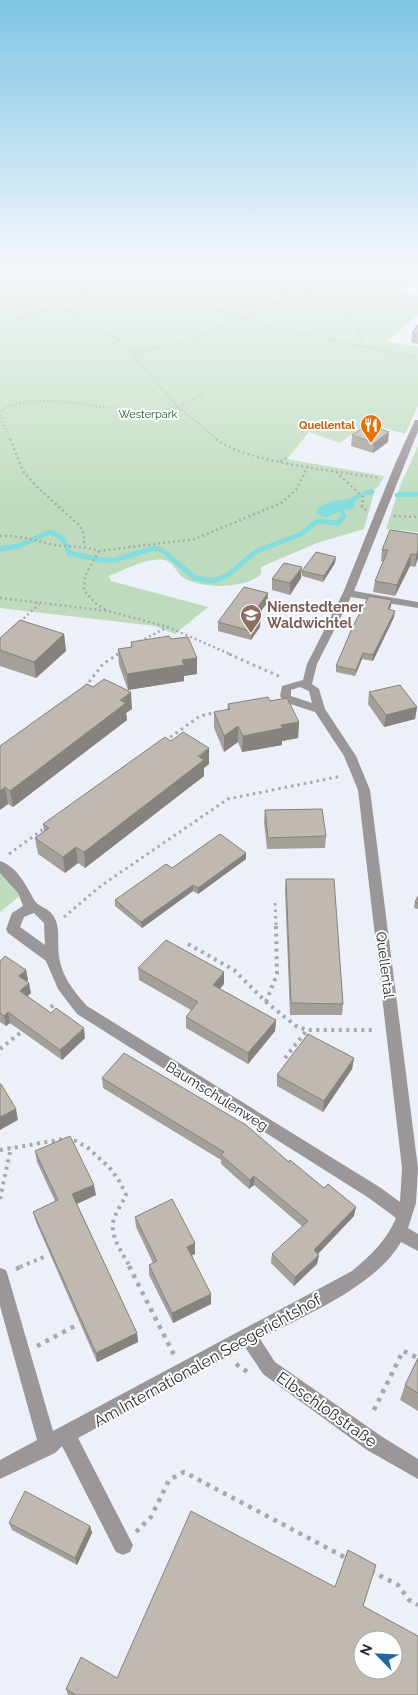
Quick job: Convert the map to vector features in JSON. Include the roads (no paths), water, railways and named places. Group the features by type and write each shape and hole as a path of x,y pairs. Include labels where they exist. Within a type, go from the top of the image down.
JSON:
{"street":[{"path":"319,709 295,703 285,696 284,692 290,685 307,684 312,664 348,593 399,464 418,422"},
{"path":"348,593 418,605"},
{"name":"Quellental","path":"307,684 314,689 319,709 350,756 361,782 367,809 374,884 410,1168 410,1194 399,1232"},
{"path":"0,866 23,887 28,895 30,908 6,923 16,933 51,957"},
{"name":"Baumschulenweg","path":"30,908 39,909 50,922 53,933 51,957 68,993 82,1010 375,1193 405,1215"},
{"path":"399,1232 418,1243"},
{"name":"Am Internationalen Seegerichtshof","path":"0,1470 67,1436 358,1277 385,1254 399,1232"},
{"path":"0,1276 48,1446"},
{"name":"Elbschloßstraße","path":"248,1336 269,1368 374,1443 418,1470"},
{"path":"67,1436 123,1545"}],"water":[{"path":"349,499 355,502 354,509 342,510 327,517 316,513 318,507 332,501"}],"waterway":[{"path":"365,493 372,492"},
{"path":"397,495 418,494"},
{"path":"352,500 360,495"},
{"path":"0,549 18,546 50,532 63,539 69,553 101,560 115,560 154,548 162,550 195,578 214,581 228,575 257,551 301,534 317,521 338,523 344,516 341,510"}],"place":[{"name":"Quellental","path":"371,444"},
{"name":"Nienstedtener Waldwichtel","path":"251,634"}],"park label":[{"name":"Westerpark","path":"148,414"}]}
